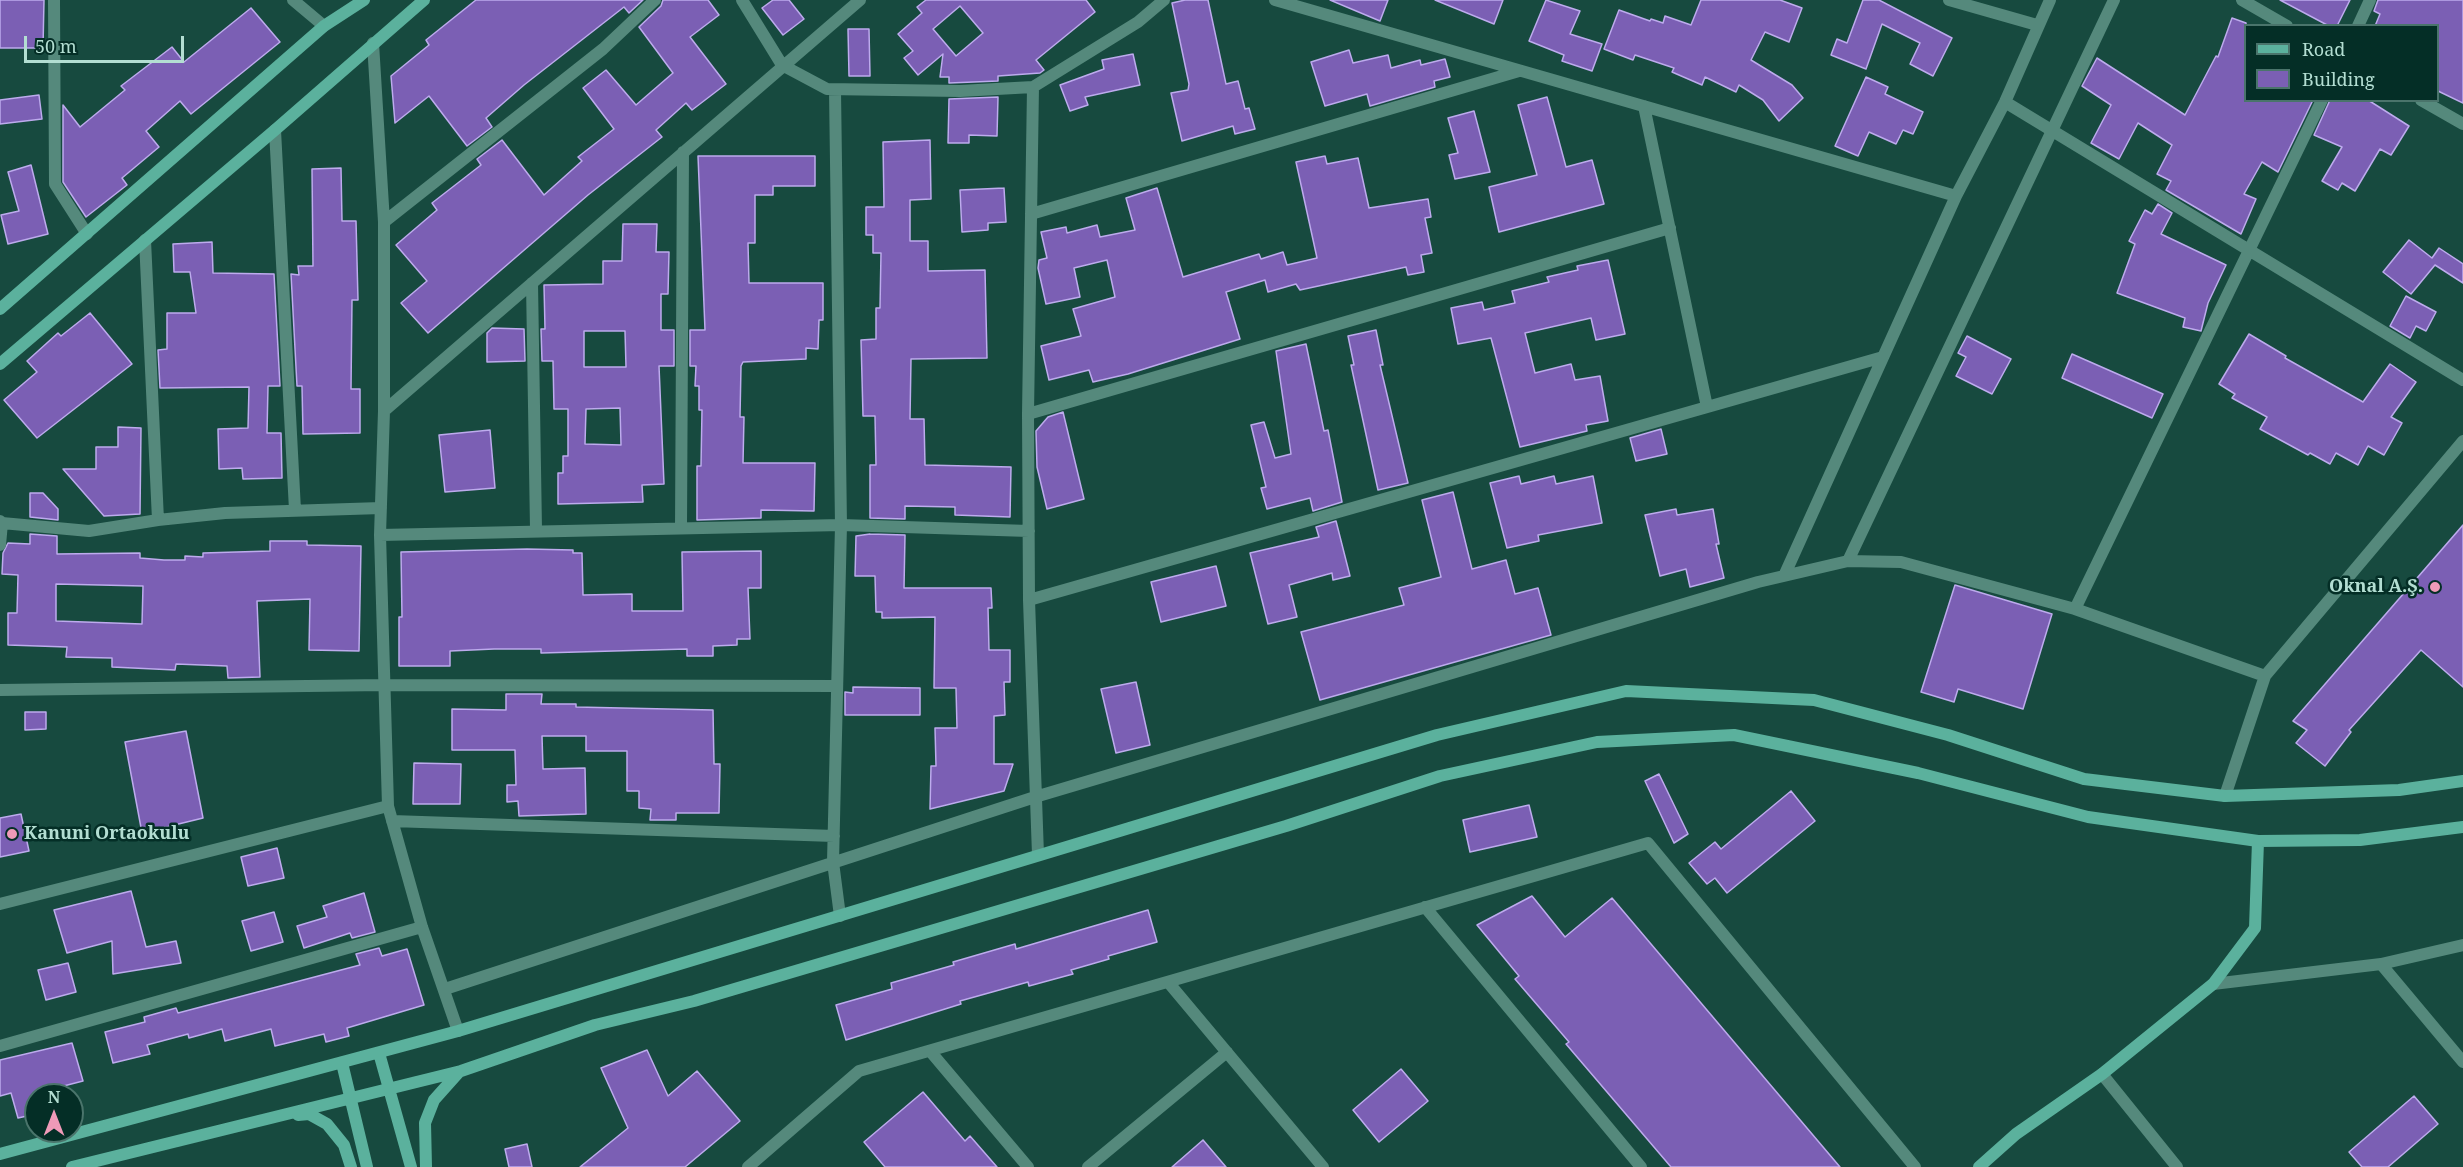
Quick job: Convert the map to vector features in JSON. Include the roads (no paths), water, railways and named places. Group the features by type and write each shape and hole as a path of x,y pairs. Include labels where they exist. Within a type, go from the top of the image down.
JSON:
{"main road":[{"path":"0,364 424,0"},
{"path":"0,309 324,26 361,1"},
{"path":"0,1154 458,1031 1437,735 1626,691 1815,700 1948,735 2084,779 2225,796 2399,790 2463,781"},
{"path":"72,1167 461,1071 595,1025 694,1001 1286,826 1440,776 1597,742 1734,735 1918,773 2088,817 2258,841 2360,840 2463,827"},
{"path":"1979,1167 2016,1134 2102,1074 2213,984 2254,928 2258,841"},
{"path":"379,1053 411,1167"},
{"path":"342,1063 367,1167"},
{"path":"426,1167 425,1123 434,1100 461,1071"},
{"path":"281,1116 309,1114 327,1124 344,1145 351,1167"}],"street":[{"path":"54,0 55,184 87,234"},
{"path":"293,0 324,26"},
{"path":"384,222 603,49 655,0"},
{"path":"742,0 782,65 827,89 960,91 1033,87 1138,22 1164,0"},
{"path":"384,411 860,0"},
{"path":"1275,0 1956,196"},
{"path":"1949,0 2037,25"},
{"path":"1784,576 1956,196 2005,102 2037,25 2050,0"},
{"path":"1848,561 2114,0"},
{"path":"2242,0 2284,24"},
{"path":"2359,24 2370,0"},
{"path":"373,43 384,222 384,411 380,535 388,806 422,927 458,1031"},
{"path":"1031,214 1520,70"},
{"path":"1033,87 1028,414 1029,600 1038,855"},
{"path":"835,90 841,525 833,862 840,916"},
{"path":"2005,102 2463,380"},
{"path":"2075,609 2321,102"},
{"path":"2424,102 2463,124"},
{"path":"1644,106 1707,407"},
{"path":"275,130 295,510"},
{"path":"681,527 683,152"},
{"path":"1028,414 1670,228"},
{"path":"145,240 158,520"},
{"path":"532,283 536,529"},
{"path":"1029,600 1883,357"},
{"path":"2225,796 2265,676 2463,441"},
{"path":"0,545 1,522 89,531 158,520 295,510 381,508"},
{"path":"380,535 536,529 841,525 1029,531"},
{"path":"445,989 1035,797 1784,576 1848,561 1901,562 2075,609 2265,676"},
{"path":"0,690 384,686 837,686"},
{"path":"0,904 388,806"},
{"path":"392,821 834,836"},
{"path":"751,1166 859,1071 1648,843 1915,1167"},
{"path":"1425,908 1641,1167"},
{"path":"0,1046 422,927"},
{"path":"2213,984 2381,964 2463,945"},
{"path":"2381,964 2463,1062"},
{"path":"1168,982 1323,1167"},
{"path":"930,1051 1029,1167"},
{"path":"1088,1167 1227,1052"},
{"path":"2102,1074 2177,1167"}],"place":[{"name":"Oknal A.Ş.","path":"2435,587"},
{"name":"Kanuni Ortaokulu","path":"12,834"}]}
